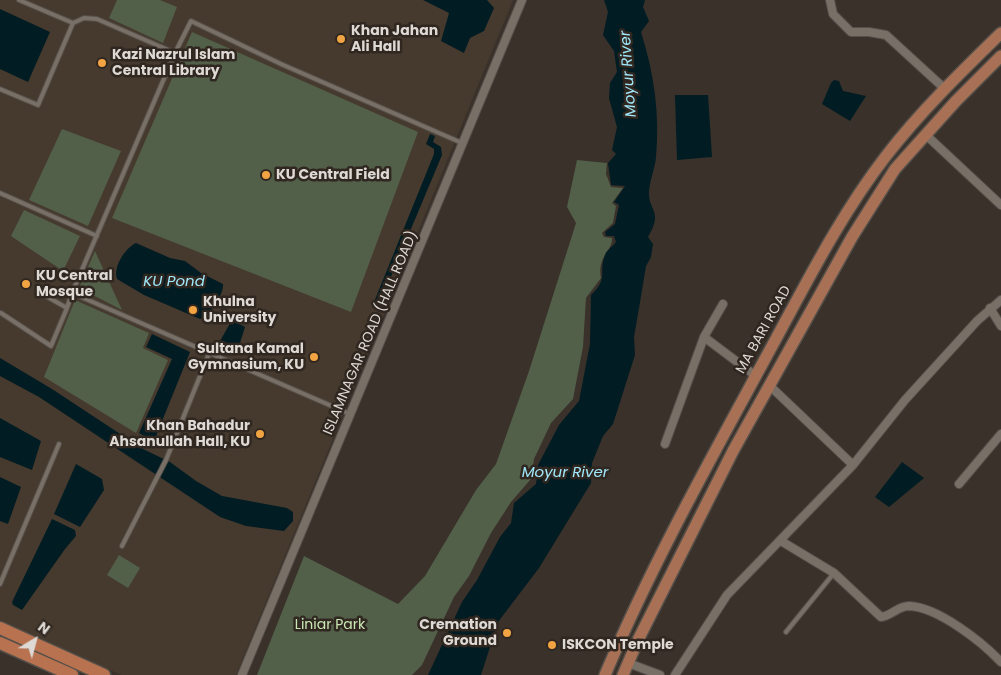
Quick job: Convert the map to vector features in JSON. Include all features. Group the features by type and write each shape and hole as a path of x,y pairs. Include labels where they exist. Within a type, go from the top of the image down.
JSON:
{"highway":[{"path":"0,628 104,675"},
{"path":"0,643 72,675"}],"main road":[{"name":"MA BARI ROAD","path":"605,675 624,629 713,454 816,265 853,204 886,156 945,89 1001,33"},
{"path":"623,675 733,451 852,237 895,169 956,101 1001,56"}],"street":[{"name":"ISLAMNAGAR ROAD (HALL ROAD)","path":"242,675 522,0"},
{"path":"830,0 833,14 850,32 869,32 886,35 945,89"},
{"path":"926,135 1001,205"},
{"path":"675,675 727,595 853,465 905,400 990,308 1001,300"},
{"path":"665,444 704,337 722,304"},
{"path":"990,308 1001,326"},
{"path":"704,337 756,376"},
{"path":"770,386 853,465"},
{"path":"959,484 1001,434"},
{"path":"781,541 834,573 881,617 900,607 909,606 939,614 981,644 1001,662"},
{"path":"628,662 660,675"}],"lane":[{"path":"18,0 73,23 92,17 174,53"},
{"path":"1,313 52,346 72,293 174,53 191,21 317,80 463,144"},
{"path":"0,89 38,105 73,23"},
{"path":"0,193 97,236"},
{"path":"72,293 350,414"},
{"path":"44,295 67,308"},
{"path":"122,546 166,460 209,354"},
{"path":"0,584 59,444"},
{"path":"786,632 834,573"}],"shaded area":[{"name":"Khulna University","path":"0,0 513,0 236,675 121,675 0,620"}],"green space":[{"path":"117,0 160,0 177,7 163,43 109,18"},
{"name":"KU Central Field","path":"192,32 418,132 351,312 112,218"},
{"path":"62,129 121,151 88,226 29,200"},
{"name":"Liniar Park","path":"577,160 607,163 606,174 611,187 623,188 612,203 616,206 613,223 602,233 604,237 612,238 612,243 601,264 601,278 586,298 583,347 573,399 551,423 534,459 531,479 511,502 491,533 469,576 454,597 422,665 412,675 257,675 304,556 398,604 425,576 476,490 496,464 529,371 576,223 567,207"},
{"path":"24,210 80,236 63,271 11,236"},
{"path":"95,251 122,310 79,288"},
{"path":"75,300 149,333 143,348 168,360 136,433 44,377"},
{"path":"119,555 140,568 128,588 107,575"}],"water":[{"path":"423,0 487,0 494,8 484,31 470,38 464,53 441,41 449,13"},
{"name":"Moyur River","path":"604,0 645,0 643,7 649,21 641,32 653,78 655,94 657,141 649,198 655,221 648,237 653,244 651,257 646,266 634,337 635,355 613,424 603,436 592,463 591,483 539,568 498,622 481,675 428,675 462,602 477,580 500,537 511,523 514,503 536,484 538,465 559,425 579,401 590,344 591,295 600,284 606,253 616,242 614,236 606,236 605,232 615,224 619,205 614,202 625,186 611,185 608,163 616,154 612,150 617,127 609,98 610,83 617,72 614,51 603,35 608,12"},
{"path":"0,9 50,32 28,82 0,69"},
{"path":"834,80 839,81 843,91 866,96 850,121 822,104"},
{"path":"675,95 708,95 712,157 677,160"},
{"path":"430,134 435,136 433,142 441,147 442,155 377,310 372,307 434,154 434,149 426,144"},
{"name":"KU Pond","path":"136,243 170,258 185,261 201,273 223,284 219,299 208,314 200,319 144,295 117,279 116,274 121,258"},
{"path":"232,320 245,327 239,346 220,341"},
{"path":"152,334 190,352 154,441 139,433 172,359 146,347"},
{"path":"0,358 52,389 143,449 170,462 196,481 222,496 287,508 293,512 293,521 284,531 246,526 220,517 39,397 0,376"},
{"path":"0,418 41,441 32,470 0,457"},
{"path":"902,462 924,478 889,507 875,497"},
{"path":"76,464 102,479 104,490 80,527 54,514"},
{"path":"0,477 21,487 8,524 0,521"},
{"path":"52,519 75,530 76,536 22,610 13,605 12,602"}],"place":[{"name":"Khan Jahan Ali Hall","path":"341,39"},
{"name":"Kazi Nazrul Islam Central Library","path":"102,63"},
{"name":"KU Central Field","path":"266,175"},
{"name":"KU Central Mosque","path":"26,284"},
{"name":"Khulna University","path":"193,310"},
{"name":"Sultana Kamal Gymnasium, KU","path":"314,357"},
{"name":"Khan Bahadur Ahsanullah Hall, KU","path":"260,434"},
{"name":"Cremation Ground","path":"507,633"},
{"name":"ISKCON Temple","path":"552,645"}]}
